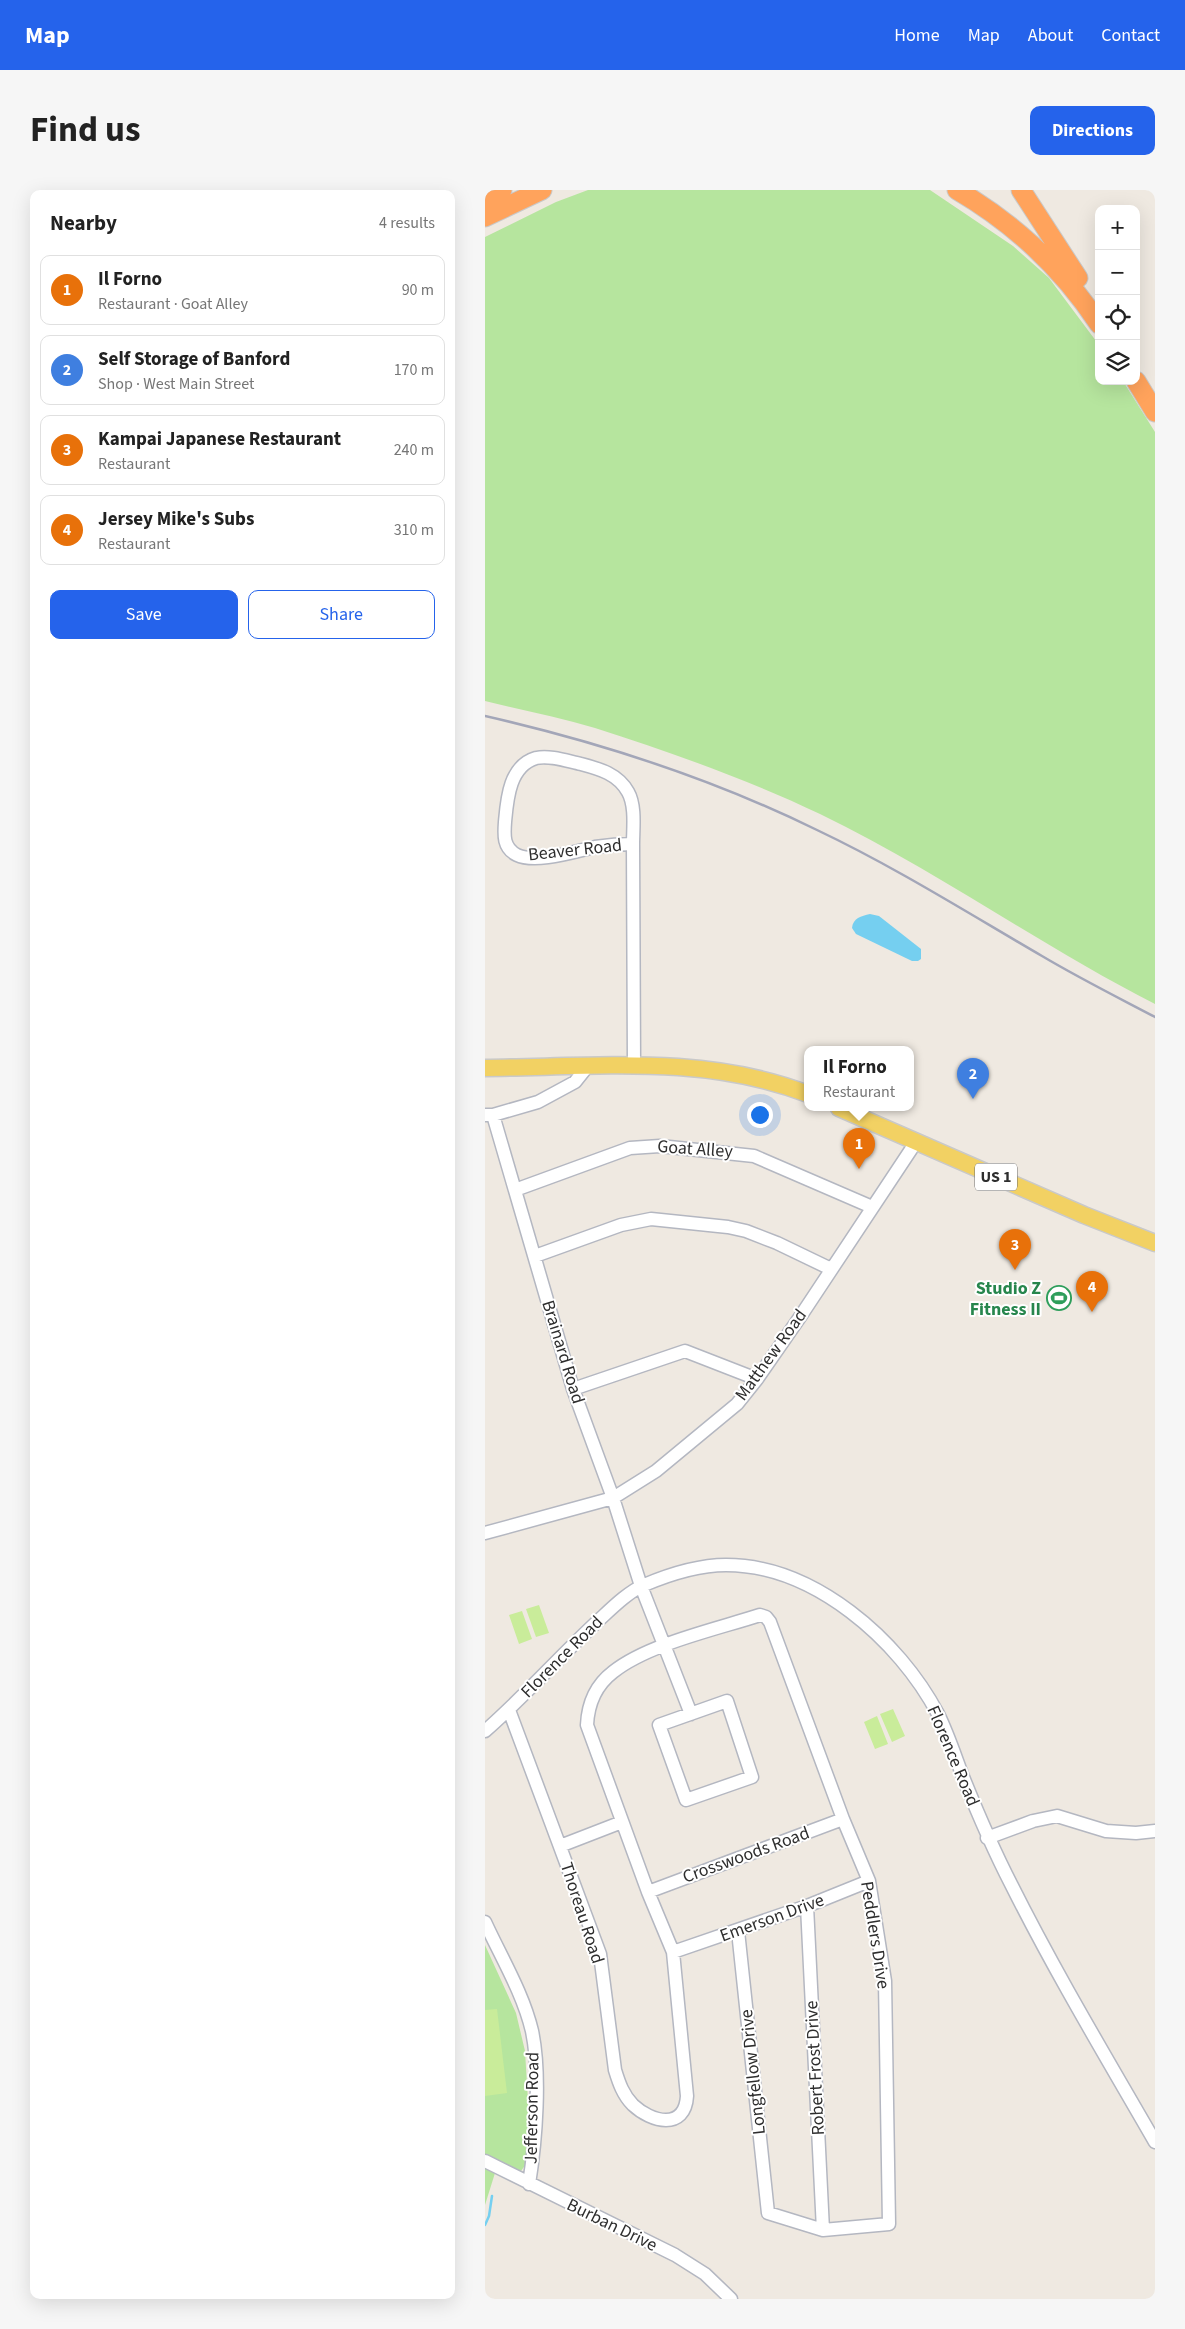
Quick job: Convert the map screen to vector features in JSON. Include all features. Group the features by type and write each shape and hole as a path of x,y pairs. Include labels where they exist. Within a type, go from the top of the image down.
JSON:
{"highway":[{"path":"485,199 503,190"},
{"path":"485,217 542,190"},
{"path":"957,190 1006,223 1042,254 1070,283 1095,318"},
{"path":"1021,190 1095,304"},
{"path":"1140,375 1155,398"},
{"path":"1138,385 1155,412"}],"main road":[{"path":"485,1068 587,1066 694,1067 751,1076 804,1093"},
{"name":"US 1","path":"846,1111 1100,1222 1155,1243"}],"street":[{"name":"Beaver Road","path":"633,844 593,848 557,856 519,856 509,850 504,839 511,784 525,765 535,758 551,758 571,762 615,776 629,793 633,844 634,1066"},
{"path":"489,1115 538,1102 575,1082 587,1066"},
{"name":"Brainard Road","path":"489,1115 515,1190 573,1389 613,1498 641,1586"},
{"name":"Matthew Road","path":"485,1533 613,1498 656,1471 737,1404 757,1379 916,1142"},
{"name":"Goat Alley","path":"515,1190 629,1148 660,1146 755,1156 872,1207"},
{"path":"535,1256 621,1225 651,1219 728,1227 746,1231 777,1243 831,1269"},
{"path":"573,1389 685,1350 757,1379"},
{"name":"Florence Road","path":"485,1731 509,1710 609,1610 641,1586 700,1567 726,1565 778,1574 805,1585 855,1615 879,1635 906,1665 938,1714 987,1838 1048,1958 1155,2142"},
{"path":"641,1586 691,1714"},
{"name":"Peddlers Drive","path":"687,2096 673,1952 648,1892 587,1725 588,1708 598,1689 612,1672 631,1660 666,1646 760,1616 766,1617 770,1622 843,1819 869,1881 885,1981 889,2224 823,2230 768,2214"},
{"path":"727,1701 752,1777 686,1800 659,1725 691,1714 727,1701"},
{"name":"Thoreau Road","path":"509,1710 600,1954 615,2070 621,2089 633,2105 651,2116 665,2120 679,2117 686,2108 687,2096"},
{"path":"987,1838 1057,1816 1106,1831 1137,1833 1155,1831"},
{"name":"Crosswoods Road","path":"648,1892 843,1819"},
{"path":"560,1846 622,1822"},
{"name":"Emerson Drive","path":"673,1952 738,1931 869,1881"},
{"name":"Robert Frost Drive","path":"807,1906 823,2230"},
{"name":"Jefferson Road","path":"485,1922 515,1986 531,2030 536,2076 533,2150 529,2184"},
{"name":"Longfellow Drive","path":"738,1931 768,2214"},
{"name":"Burban Drive","path":"485,2161 675,2255 705,2274 731,2299"}],"green space":[{"path":"588,190 930,190 1013,246 1049,278 1095,340 1095,385 1126,385 1155,432 1155,1004 1071,958 905,859 820,814 709,767 623,737 568,720 485,701 485,237 556,202"},
{"path":"539,1605 549,1633 536,1637 526,1609"},
{"path":"522,1611 532,1639 519,1644 509,1615"},
{"path":"893,1709 905,1736 892,1742 880,1714"},
{"path":"877,1716 888,1744 875,1749 864,1722"},
{"path":"485,1945 516,2013 525,2051 529,2118 526,2164 521,2171 485,2155"},
{"path":"497,2009 507,2093 485,2096 485,2010"},
{"path":"485,2168 495,2173 485,2205"}],"water":[{"path":"870,914 879,916 921,949 921,959 912,961 856,934 852,928 854,922"}],"waterway":[{"path":"485,2225 489,2216 492,2196"}],"railway":[{"path":"485,716 613,750 696,778 778,812 875,859 1070,972 1155,1017"}],"place":[{"name":"Self Storage of Banford","path":"973,1099"},
{"name":"Il Forno","path":"859,1169"},
{"name":"Kampai Japanese Restaurant","path":"1015,1270"},
{"name":"Studio Z Fitness II","path":"1059,1298"},
{"name":"Jersey Mike's Subs","path":"1092,1312"}]}
